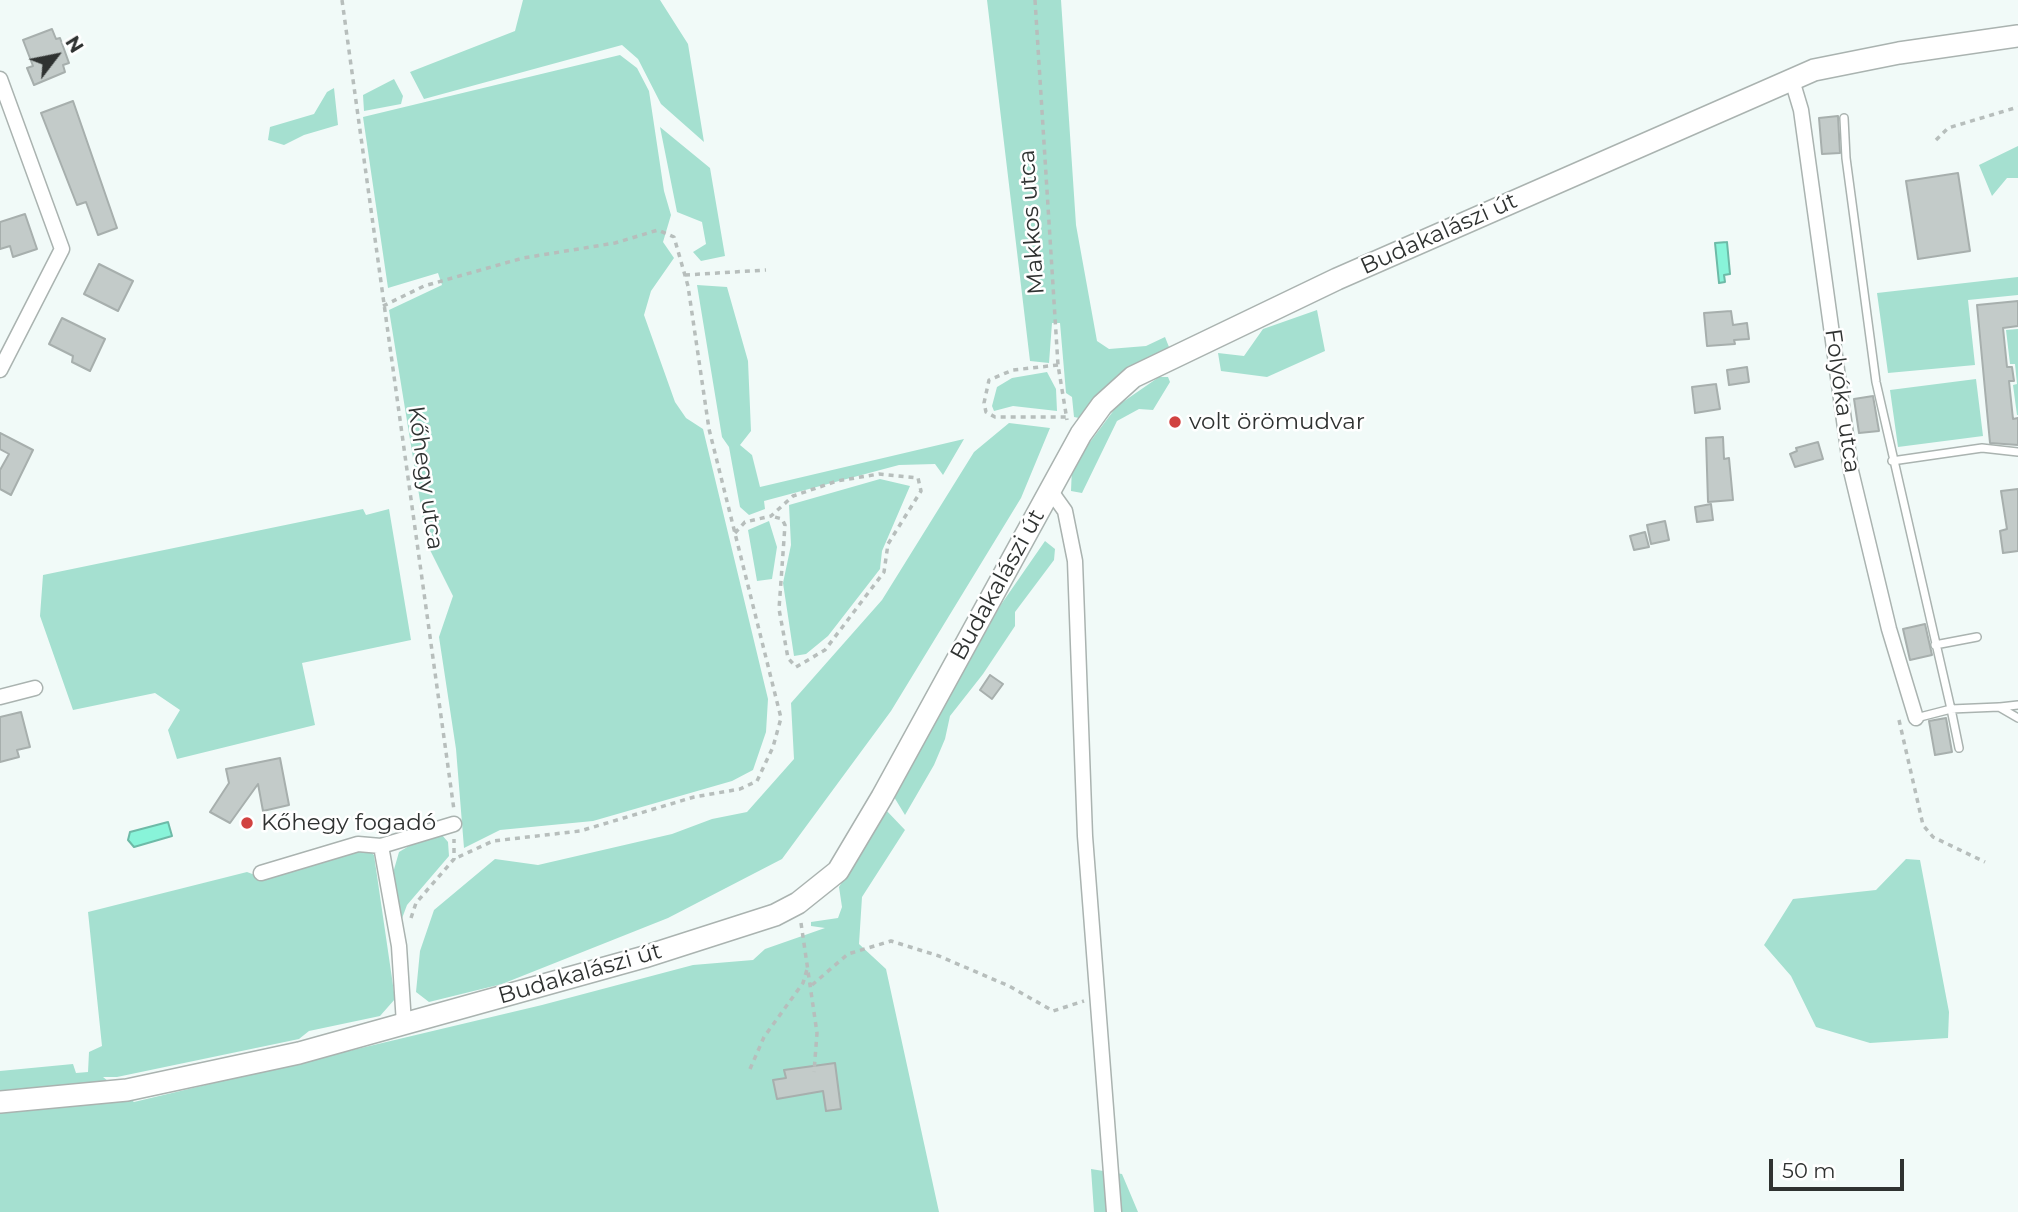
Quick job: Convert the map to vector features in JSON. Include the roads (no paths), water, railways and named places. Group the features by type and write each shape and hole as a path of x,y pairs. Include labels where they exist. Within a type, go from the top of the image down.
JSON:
{"main road":[{"name":"Budakalászi út","path":"0,1102 127,1090 299,1053 643,957 775,915 798,903 838,871 882,797 1082,433 1102,405 1133,377 1337,279 1814,70 1886,55 2018,36"}],"street":[{"path":"0,79 62,249 0,370"},
{"name":"Folyóka utca","path":"1792,80 1801,110 1851,471 1889,629 1916,718"},
{"path":"1050,490 1065,511 1075,561 1084,836 1114,1212"},
{"path":"0,697 35,688"},
{"path":"261,873 358,844 382,846 454,824"},
{"path":"382,846 400,946 404,1024"}],"lane":[{"path":"1844,118 1846,158 1876,382 1959,748"},
{"path":"1892,461 1982,447 2018,452"},
{"path":"1935,645 1977,637"},
{"path":"1916,718 1951,709 2018,705"},
{"path":"1999,708 2018,718"}],"place":[{"name":"volt örömudvar","path":"1175,422"},
{"name":"Kőhegy fogadó","path":"247,823"}]}
